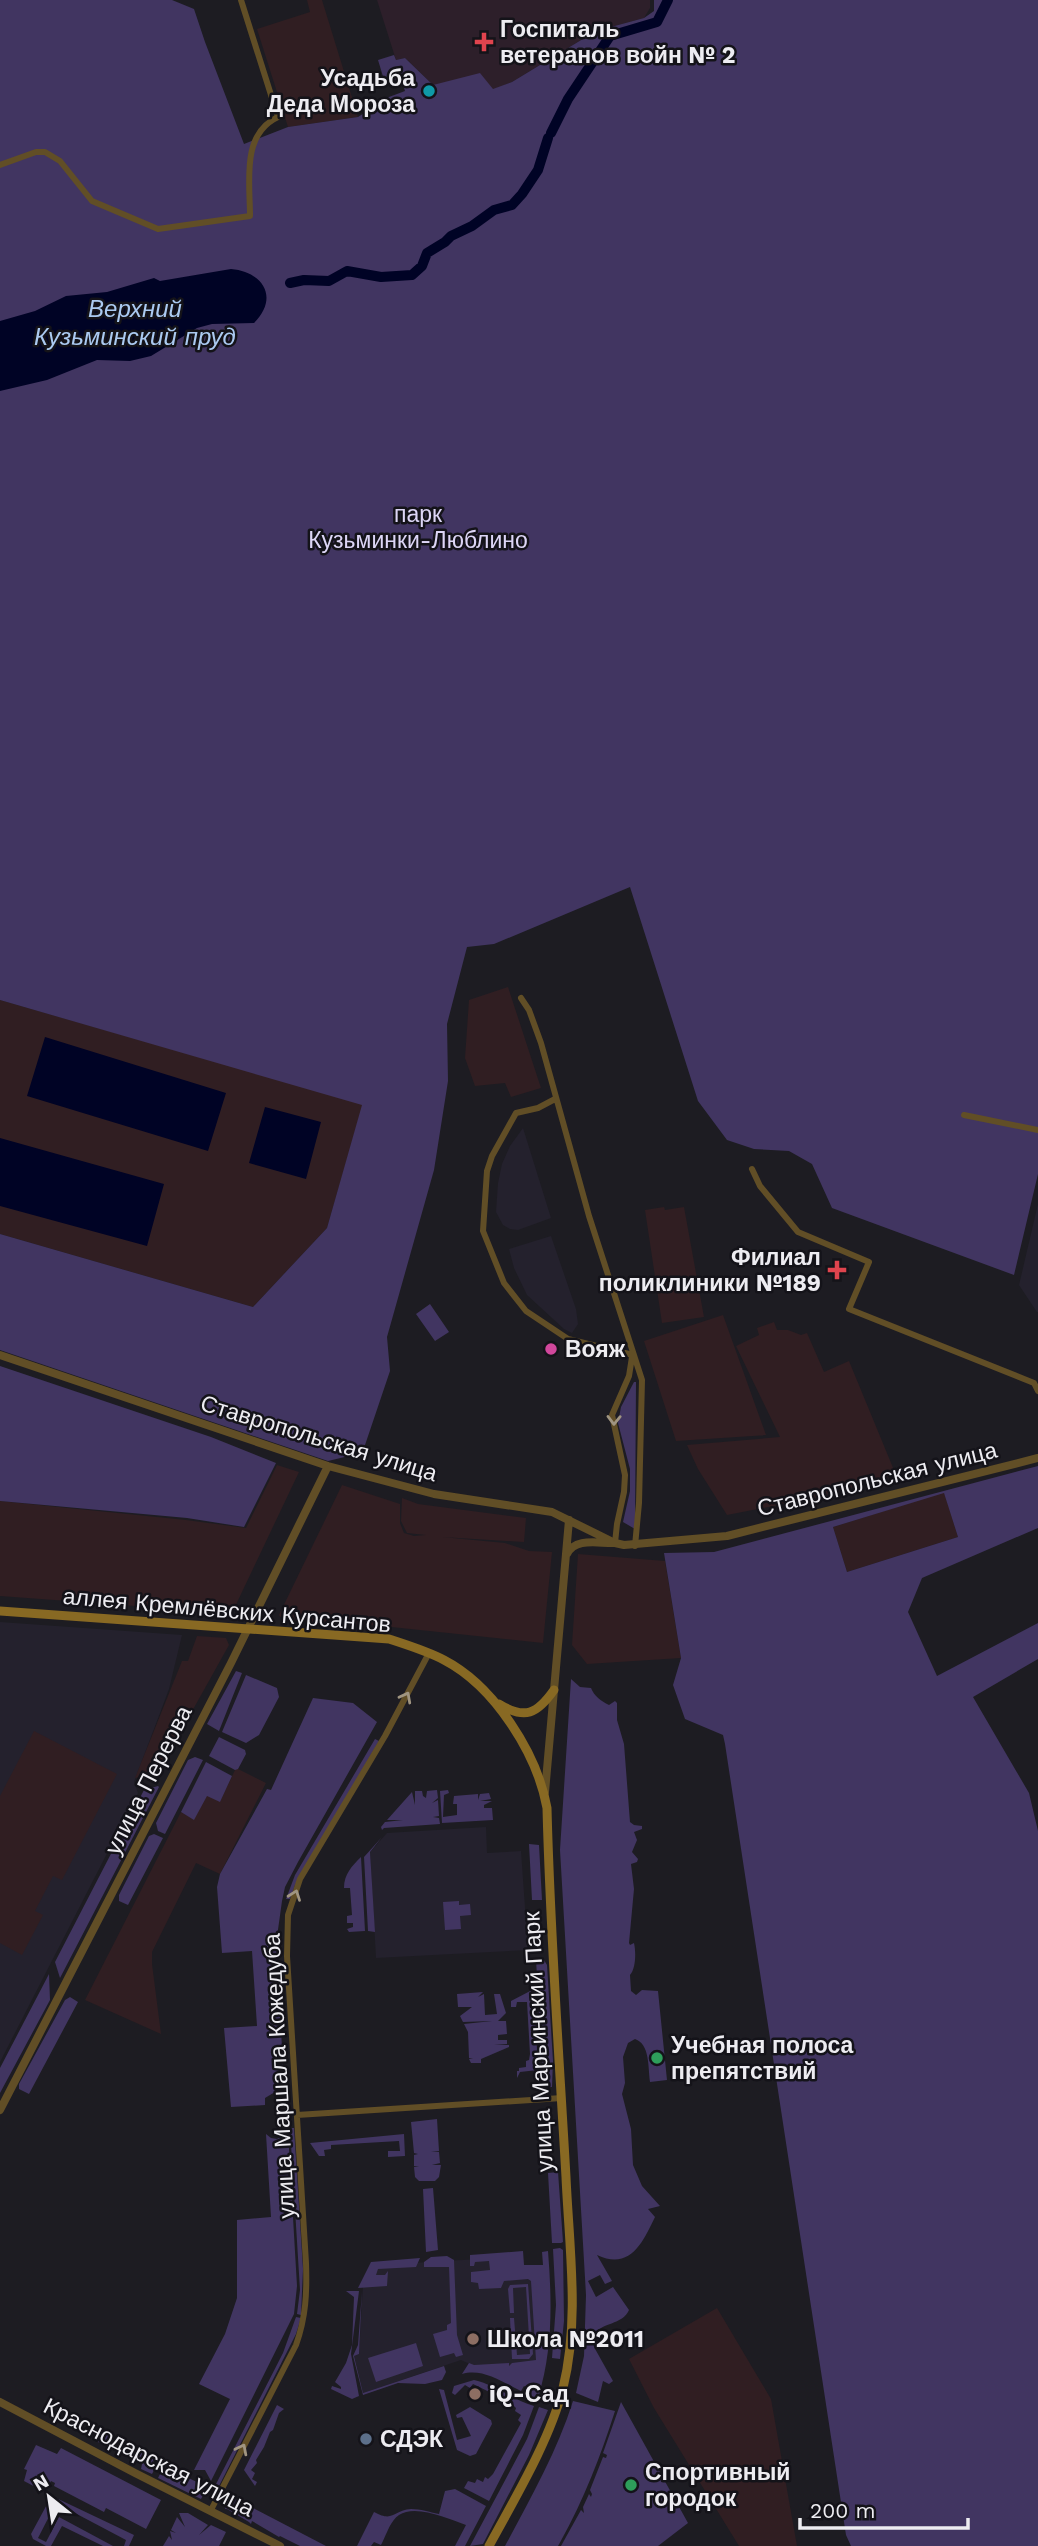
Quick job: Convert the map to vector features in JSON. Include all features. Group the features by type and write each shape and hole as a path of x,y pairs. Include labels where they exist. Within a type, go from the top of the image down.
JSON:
{"main road":[{"name":"аллея Кремлёвских Курсантов","path":"0,1611 389,1639 446,1661 466,1675 491,1699 507,1718 524,1748 544,1796"},
{"path":"491,1699 512,1712 531,1712 554,1690"},
{"name":"улица Марьинский Парк","path":"489,2546 534,2460 556,2409 563,2389 569,2354 573,2308 544,1796"}],"street":[{"path":"0,165 36,152 45,152 60,160 92,201 158,229 250,216 249,154 265,122 278,117 242,0"},
{"path":"521,998 529,1010 541,1043 555,1099 642,1380 639,1503 635,1546"},
{"path":"555,1099 538,1108 516,1113 492,1156 487,1171 483,1231 504,1283 537,1320 571,1340 633,1356"},
{"path":"964,1115 1038,1130"},
{"path":"751,1169 760,1186 798,1232 869,1262 849,1309 1034,1383 1038,1391"},
{"name":"Ставропольская улица","path":"0,1355 328,1466 424,1492 552,1512 615,1543 635,1546 727,1536 1038,1458"},
{"path":"566,1555 570,1548 578,1544 615,1543 625,1475 611,1421 629,1376 633,1356"},
{"name":"улица Перерва","path":"0,2110 249,1628 328,1466"},
{"name":"улица Марьинский Парк","path":"544,1796 569,1520"},
{"name":"улица Маршала Кожедуба","path":"211,2510 296,2344 308,2296 287,1956 287,1931 292,1903 308,1865 385,1736 429,1653"},
{"path":"296,2115 562,2098"},
{"name":"Краснодарская улица","path":"0,2402 281,2546"}],"shaded area":[{"path":"307,0 322,0 358,117 288,127 257,29 310,12"},
{"name":"Госпиталь ветеранов войн № 2","path":"377,0 650,0 650,8 644,18 596,31 512,82 493,90 433,85 405,58 396,60"},
{"path":"508,987 541,1088 511,1097 505,1083 475,1086 465,1058 469,1000"},
{"path":"0,1000 363,1104 327,1228 253,1307 0,1234"},
{"path":"523,1128 551,1218 518,1230 503,1225 496,1212 502,1164 510,1146"},
{"path":"1038,1204 1038,1312 1037,1312 1019,1285"},
{"path":"664,1207 665,1210 684,1207 704,1317 662,1323 645,1210"},
{"path":"551,1236 576,1309 578,1324 572,1333 564,1329 527,1295 514,1268 509,1249"},
{"path":"723,1315 766,1435 676,1441 644,1341"},
{"path":"774,1322 777,1330 788,1330 801,1335 807,1333 824,1372 849,1361 896,1475 815,1498 727,1515 698,1469 687,1445 780,1437 736,1346 759,1335 757,1328"},
{"path":"277,1465 299,1472 232,1613 0,1596 0,1501 246,1528"},
{"path":"342,1485 400,1504 400,1523 404,1533 414,1536 426,1535 407,1533 401,1521 402,1498 418,1504 526,1518 524,1542 442,1537 505,1543 529,1551 552,1552 543,1643 382,1626 283,1620 279,1615"},
{"path":"944,1492 958,1537 847,1572 833,1527"},
{"path":"578,1554 665,1561 681,1658 587,1664 572,1645"},
{"path":"0,1622 182,1635 169,1689 134,1782 138,1793 0,2062"},
{"path":"197,1636 226,1638 229,1645 157,1774 135,1778 182,1661 188,1661"},
{"path":"34,1731 117,1774 62,1880 53,1876 35,1911 43,1915 22,1955 0,1943 0,1796"},
{"path":"236,1768 266,1783 220,1874 196,1863 152,1952 161,2034 85,2000 181,1812 194,1819 207,1795 220,1801"},
{"path":"486,1827 487,1853 521,1851 528,1950 376,1958 370,1852 387,1833"},
{"name":"Школа №2011","path":"496,2258 544,2274 540,2368 513,2384 461,2360 363,2393 354,2356 359,2354 363,2286 379,2265"},
{"path":"717,2308 771,2399 797,2546 739,2546 654,2408 629,2359"}],"green space":[{"name":"парк Кузьминки-Люблино","path":"0,0 172,0 194,9 244,144 288,127 358,117 389,97 405,91 401,78 385,83 378,60 394,55 396,60 405,58 433,85 480,73 493,89 512,82 596,31 644,18 654,11 654,0 1038,0 1038,1174 1014,1275 832,1208 812,1164 789,1151 754,1149 727,1140 698,1101 630,887 494,944 467,947 447,1024 448,1081 434,1170 387,1337 390,1371 364,1448 353,1455 328,1461 0,1350 0,1234 253,1307 327,1228 362,1105 0,1000"},
{"path":"430,1304 449,1332 435,1341 416,1314"},
{"path":"0,1366 211,1437 276,1463 244,1527 187,1518 0,1501"},
{"path":"634,1382 635,1529 623,1522 630,1491 630,1469 618,1423 621,1407"},
{"path":"1038,1466 1038,1528 922,1578 908,1612 937,1676 1038,1623 1038,1659 973,1697 1029,1793 1038,1831 1038,2546 851,2546 846,2535 725,1744 723,1735 685,1719 673,1685 681,1658 664,1553 714,1552","holes":["944,1493 958,1537 847,1572 833,1527"]},
{"path":"236,1671 242,1673 219,1731 207,1724"},
{"path":"246,1675 277,1688 279,1697 259,1735 246,1743 222,1732"},
{"path":"571,1679 580,1687 591,1688 598,1698 609,1705 615,1701 617,1703 617,1720 624,1744 630,1822 642,1826 642,1829 634,1832 637,1840 632,1852 638,1859 631,1864 634,1889 629,1943 634,1943 635,1955 630,1975 631,1991 636,1995 642,1990 658,1991 667,2080 650,2082 646,2051 635,2039 628,2043 623,2057 625,2083 622,2094 631,2129 633,2165 642,2186 660,2206 648,2209 655,2217 646,2236 627,2257 608,2259 597,2255 612,2281 605,2284 600,2275 588,2281 596,2297 613,2287 629,2310 622,2318 596,2331 592,2336 594,2347 613,2381 609,2384 603,2381 598,2402 576,2393 584,2356 586,2295 560,1850"},
{"path":"313,1698 353,1703 377,1722 285,1887 276,1944 285,2099 275,2092 265,2098 265,2105 231,2107 224,2028 257,2026 252,1951 222,1953 217,1887 220,1874 267,1789 271,1790"},
{"path":"219,1737 245,1750 246,1754 238,1769 235,1770 209,1756"},
{"path":"375,1739 379,1741 295,1885 290,1899 286,1899 295,1875"},
{"path":"195,1757 203,1760 165,1834 158,1831 156,1823 188,1760"},
{"path":"206,1762 232,1776 220,1802 207,1796 194,1820 181,1812"},
{"path":"158,1786 60,1978 55,1962 144,1790"},
{"path":"437,1790 438,1798 432,1803 438,1800 439,1816 433,1817 439,1818 440,1824 382,1830 385,1822 403,1820 387,1820 412,1792 415,1805 415,1791 422,1791 426,1798 427,1791"},
{"path":"448,1790 449,1793 444,1795 443,1817 457,1815 457,1804 453,1804 454,1796 478,1794 478,1800 480,1794 489,1793 491,1799 480,1801 492,1801 484,1805 484,1808 492,1808 493,1820 442,1823 440,1791"},
{"path":"154,1834 163,1838 128,1905 119,1901 119,1895 149,1836"},
{"path":"382,1837 370,1852 375,1932 368,1931 364,1857"},
{"path":"529,1844 539,1845 542,1900 532,1900"},
{"path":"361,1857 365,1931 349,1932 347,1929 353,1927 353,1923 347,1923 347,1916 352,1915 350,1888 344,1888 344,1883 349,1871"},
{"path":"459,1901 459,1905 470,1904 471,1915 460,1916 461,1929 445,1930 443,1902"},
{"path":"536,1960 544,1960 547,1965 552,2087 544,2087"},
{"path":"49,1974 50,2000 0,2093 0,2068"},
{"path":"534,1989 538,2070 520,2072 517,2078 517,2071 526,2067 530,2054 527,2002 517,2002 516,2007 511,2007 511,2001"},
{"path":"483,1992 478,1997 484,1994 485,2015 497,2014 494,1994 500,1994 506,2013 498,2021 506,2021 507,2034 498,2035 498,2040 507,2040 507,2044 494,2045 509,2047 481,2059 481,2063 471,2063 469,2059 473,2058 469,2058 468,2032 464,2024 492,2021 463,2022 460,2016 472,2007 458,2007 457,1994"},
{"path":"70,1997 78,2002 29,2094 19,2089 19,2084 65,2000"},
{"path":"437,2119 439,2151 431,2152 439,2152 440,2163 432,2165 441,2165 439,2177 435,2181 419,2181 415,2177 414,2167 419,2166 414,2166 414,2155 418,2154 414,2153 411,2122"},
{"path":"290,2128 294,2128 303,2269 301,2315 297,2314 300,2290"},
{"path":"288,2132 297,2286 294,2314 211,2481 205,2470 194,2470 230,2399 199,2384 225,2334 237,2298 237,2220 271,2217 266,2134 277,2139"},
{"path":"404,2134 405,2156 388,2157 388,2151 400,2151 399,2141 331,2145 331,2149 324,2150 325,2156 319,2156 310,2143"},
{"path":"558,2172 563,2242 552,2243 548,2173"},
{"path":"433,2188 438,2250 426,2252 423,2189"},
{"path":"553,2249 563,2250 564,2321 560,2359 552,2358 556,2305"},
{"path":"523,2251 524,2265 543,2265 542,2252 548,2251 550,2325 538,2398 526,2395 529,2389 524,2386 521,2391 485,2374 462,2374 469,2363 509,2363 509,2366 512,2363 536,2360 531,2281 504,2281 501,2288 479,2289 478,2283 471,2282 471,2272 490,2270 489,2261 475,2262 474,2266 470,2266 470,2255"},
{"path":"447,2256 454,2260 457,2335 463,2355 456,2357 454,2353 440,2357 433,2334 447,2330 447,2325 451,2323 449,2267 424,2267 424,2262 431,2257"},
{"path":"420,2258 416,2267 378,2269 376,2275 385,2275 388,2271 387,2286 358,2288 371,2262"},
{"path":"528,2284 533,2354 529,2359 512,2359 510,2318 514,2318 517,2355 530,2354 526,2287 513,2288 514,2313 510,2313 508,2289 510,2285"},
{"path":"346,2291 359,2291 351,2354 359,2396 352,2399 331,2389 332,2386 341,2389 335,2382 352,2345 354,2297"},
{"path":"362,2291 359,2354 354,2356 363,2393 444,2366 446,2372 442,2380 425,2384 398,2383 363,2395 353,2356 358,2345"},
{"path":"296,2317 301,2318 296,2334 219,2486 216,2484 283,2353"},
{"path":"416,2343 423,2366 376,2382 368,2358"},
{"path":"474,2380 534,2406 523,2435 489,2501 464,2488 468,2481 475,2483 477,2479 483,2482 485,2477 488,2479 493,2474 521,2423 518,2420 521,2415 510,2402 473,2384 470,2388 465,2385 455,2395 452,2393 454,2386"},
{"path":"439,2389 444,2390 457,2440 471,2436 462,2417 457,2418 456,2415 470,2407 491,2420 492,2424 476,2454 470,2456 457,2450"},
{"path":"573,2401 615,2411 597,2463 575,2513 558,2546 505,2546 551,2457"},
{"name":"Спортивный городок","path":"621,2402 688,2523 658,2546 561,2546 581,2510 584,2513 583,2507 589,2494 591,2497 590,2490 603,2457 606,2458 607,2455 603,2453"},
{"path":"277,2405 284,2409 279,2413 256,2460 257,2463 251,2470 255,2473 252,2479 257,2482 255,2486 244,2470"},
{"path":"539,2407 548,2410 529,2455 483,2544 470,2546 527,2439"},
{"path":"104,2432 158,2462 152,2474 141,2469 142,2464 98,2442"},
{"path":"36,2445 57,2454 61,2448 161,2500 146,2529 106,2508 104,2512 54,2486 55,2483 51,2481 45,2492 24,2481 27,2470 24,2469"},
{"path":"164,2466 207,2487 201,2499 158,2478"},
{"path":"455,2489 486,2506 465,2546 455,2546 466,2525 414,2511 396,2518 381,2545 374,2542 371,2546 357,2546 374,2512 390,2516 411,2509 439,2514 445,2491"},
{"path":"230,2496 326,2546 300,2546 252,2521 251,2524 225,2509"},
{"path":"51,2497 134,2535 129,2546 124,2546 126,2540 56,2503 38,2538 46,2542 59,2517 113,2546 103,2546 62,2526 51,2546 33,2539 31,2534"},
{"path":"179,2513 188,2513 208,2525 199,2535 211,2525 226,2532 219,2546 163,2546 169,2536 172,2540 170,2531 176,2533 171,2530 177,2517 185,2527"}],"water":[{"name":"Верхний Кузьминский пруд","path":"231,269 252,275 264,288 266,304 254,323 212,324 197,328 151,356 130,361 97,360 47,380 0,391 0,321 35,311 66,296 107,292 154,278 160,281"},
{"path":"45,1037 226,1093 208,1151 27,1096"},
{"path":"265,1107 321,1122 306,1179 249,1163"},
{"path":"0,1138 164,1184 147,1246 0,1206"}],"waterway":[{"path":"551,133 568,99 610,36 657,22 668,0"},
{"path":"290,283 304,280 329,281 347,271 381,277 412,275 422,266 427,253 451,236 472,226 494,210 512,205 538,170 548,138"}],"place":[{"name":"Госпиталь ветеранов войн № 2","path":"484,42"},
{"name":"Усадьба Деда Мороза","path":"429,91"},
{"name":"Филиал поликлиники №189","path":"837,1270"},
{"name":"Вояж","path":"551,1349"},
{"name":"Учебная полоса препятствий","path":"657,2058"},
{"name":"Школа №2011","path":"473,2339"},
{"name":"iQ-Сад","path":"475,2394"},
{"name":"СДЭК","path":"366,2439"},
{"name":"Спортивный городок","path":"631,2485"}]}
